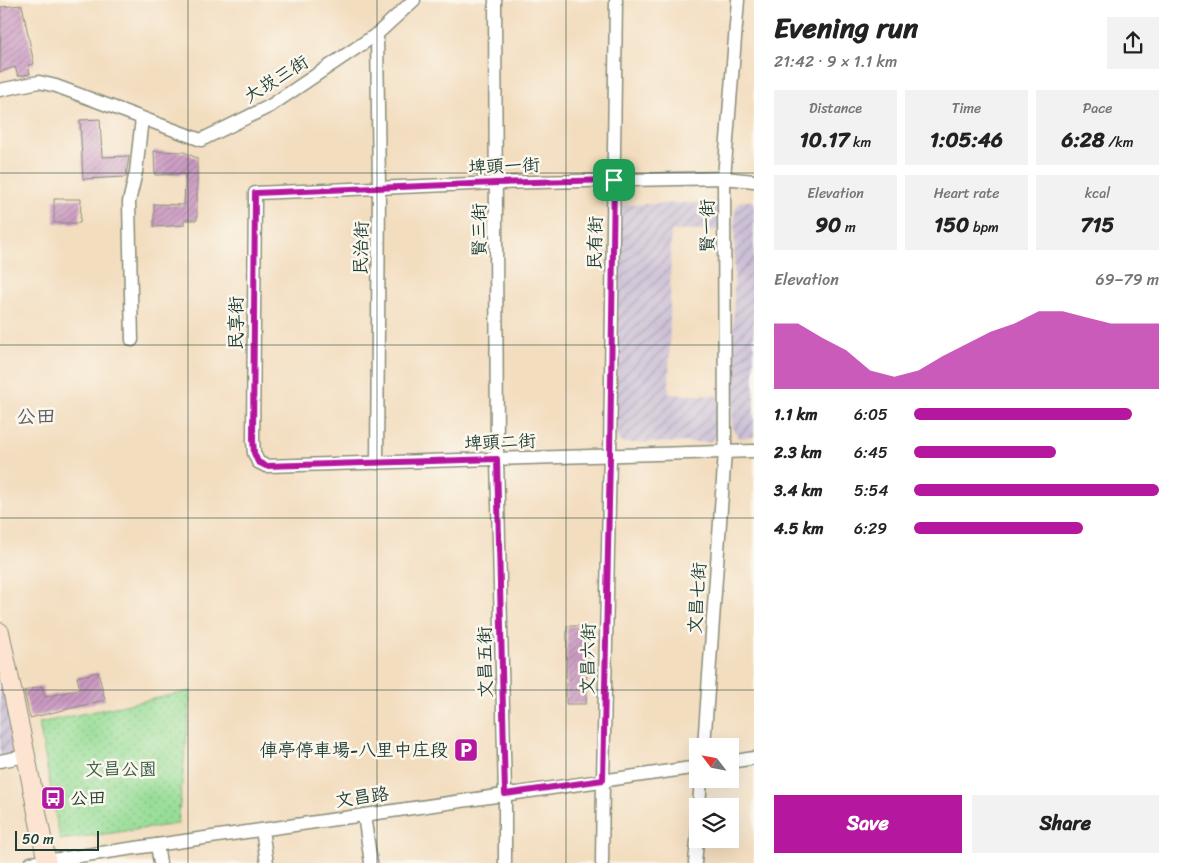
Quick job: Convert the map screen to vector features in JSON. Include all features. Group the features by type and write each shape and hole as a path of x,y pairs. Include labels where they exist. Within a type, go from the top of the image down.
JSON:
{"main road":[{"path":"0,632 26,756 41,862"}],"street":[{"name":"大崁三街","path":"0,90 39,82 56,86 201,140 270,106 377,34 414,0"},
{"name":"賢三街","path":"495,0 497,459"},
{"name":"民有街","path":"610,456 616,0"},
{"name":"賢一街","path":"725,452 724,178 738,0"},
{"name":"民治街","path":"377,34 379,188 377,463"},
{"path":"132,340 129,202 136,172 142,118"},
{"name":"埤頭一街","path":"255,193 614,180 724,178 754,181"},
{"name":"民享街","path":"254,453 255,193"},
{"name":"埤頭二街","path":"254,453 258,462 266,466 754,451"},
{"name":"文昌七街","path":"705,738 725,452"},
{"name":"文昌六街","path":"602,863 610,456"},
{"name":"文昌五街","path":"497,459 505,863"},
{"path":"0,761 26,756"},
{"path":"739,760 754,758"},
{"name":"文昌路","path":"41,862 689,767"},
{"path":"364,815 371,863"},
{"path":"262,830 267,863"},
{"path":"157,845 160,863"},
{"path":"695,863 696,848"}],"shaded area":[{"path":"741,201 754,201 754,437 739,438 732,428 735,209"},
{"path":"719,202 720,230 671,231 669,394 718,396 718,431 714,439 708,442 622,443 616,436 619,205"},
{"path":"0,663 14,749 10,756 0,758"}],"green space":[{"name":"文昌公園","path":"191,691 178,824 60,840 39,723"}],"building":[{"path":"22,5 34,64 28,65 30,74 18,76 15,67 0,72 1,7"},
{"path":"100,119 102,157 129,156 126,177 83,179 80,120"},
{"path":"154,151 184,152 197,158 197,220 184,220 184,225 154,227 154,204 184,205 185,174 155,175"},
{"path":"54,199 81,199 80,223 54,223"},
{"path":"567,626 588,626 586,704 566,704"},
{"path":"98,672 105,700 30,718 24,691 42,686 45,697 80,689 77,677"}],"place":[{"name":"俥亭停車場-八里中庄段","path":"466,750"},
{"name":"公田","path":"53,798"}],"district":[{"name":"公田","path":"36,416"}],"route":[{"path":"614,180 603,780 505,794 497,459 266,466 258,462 254,453 253,440 255,193 614,180"}]}
